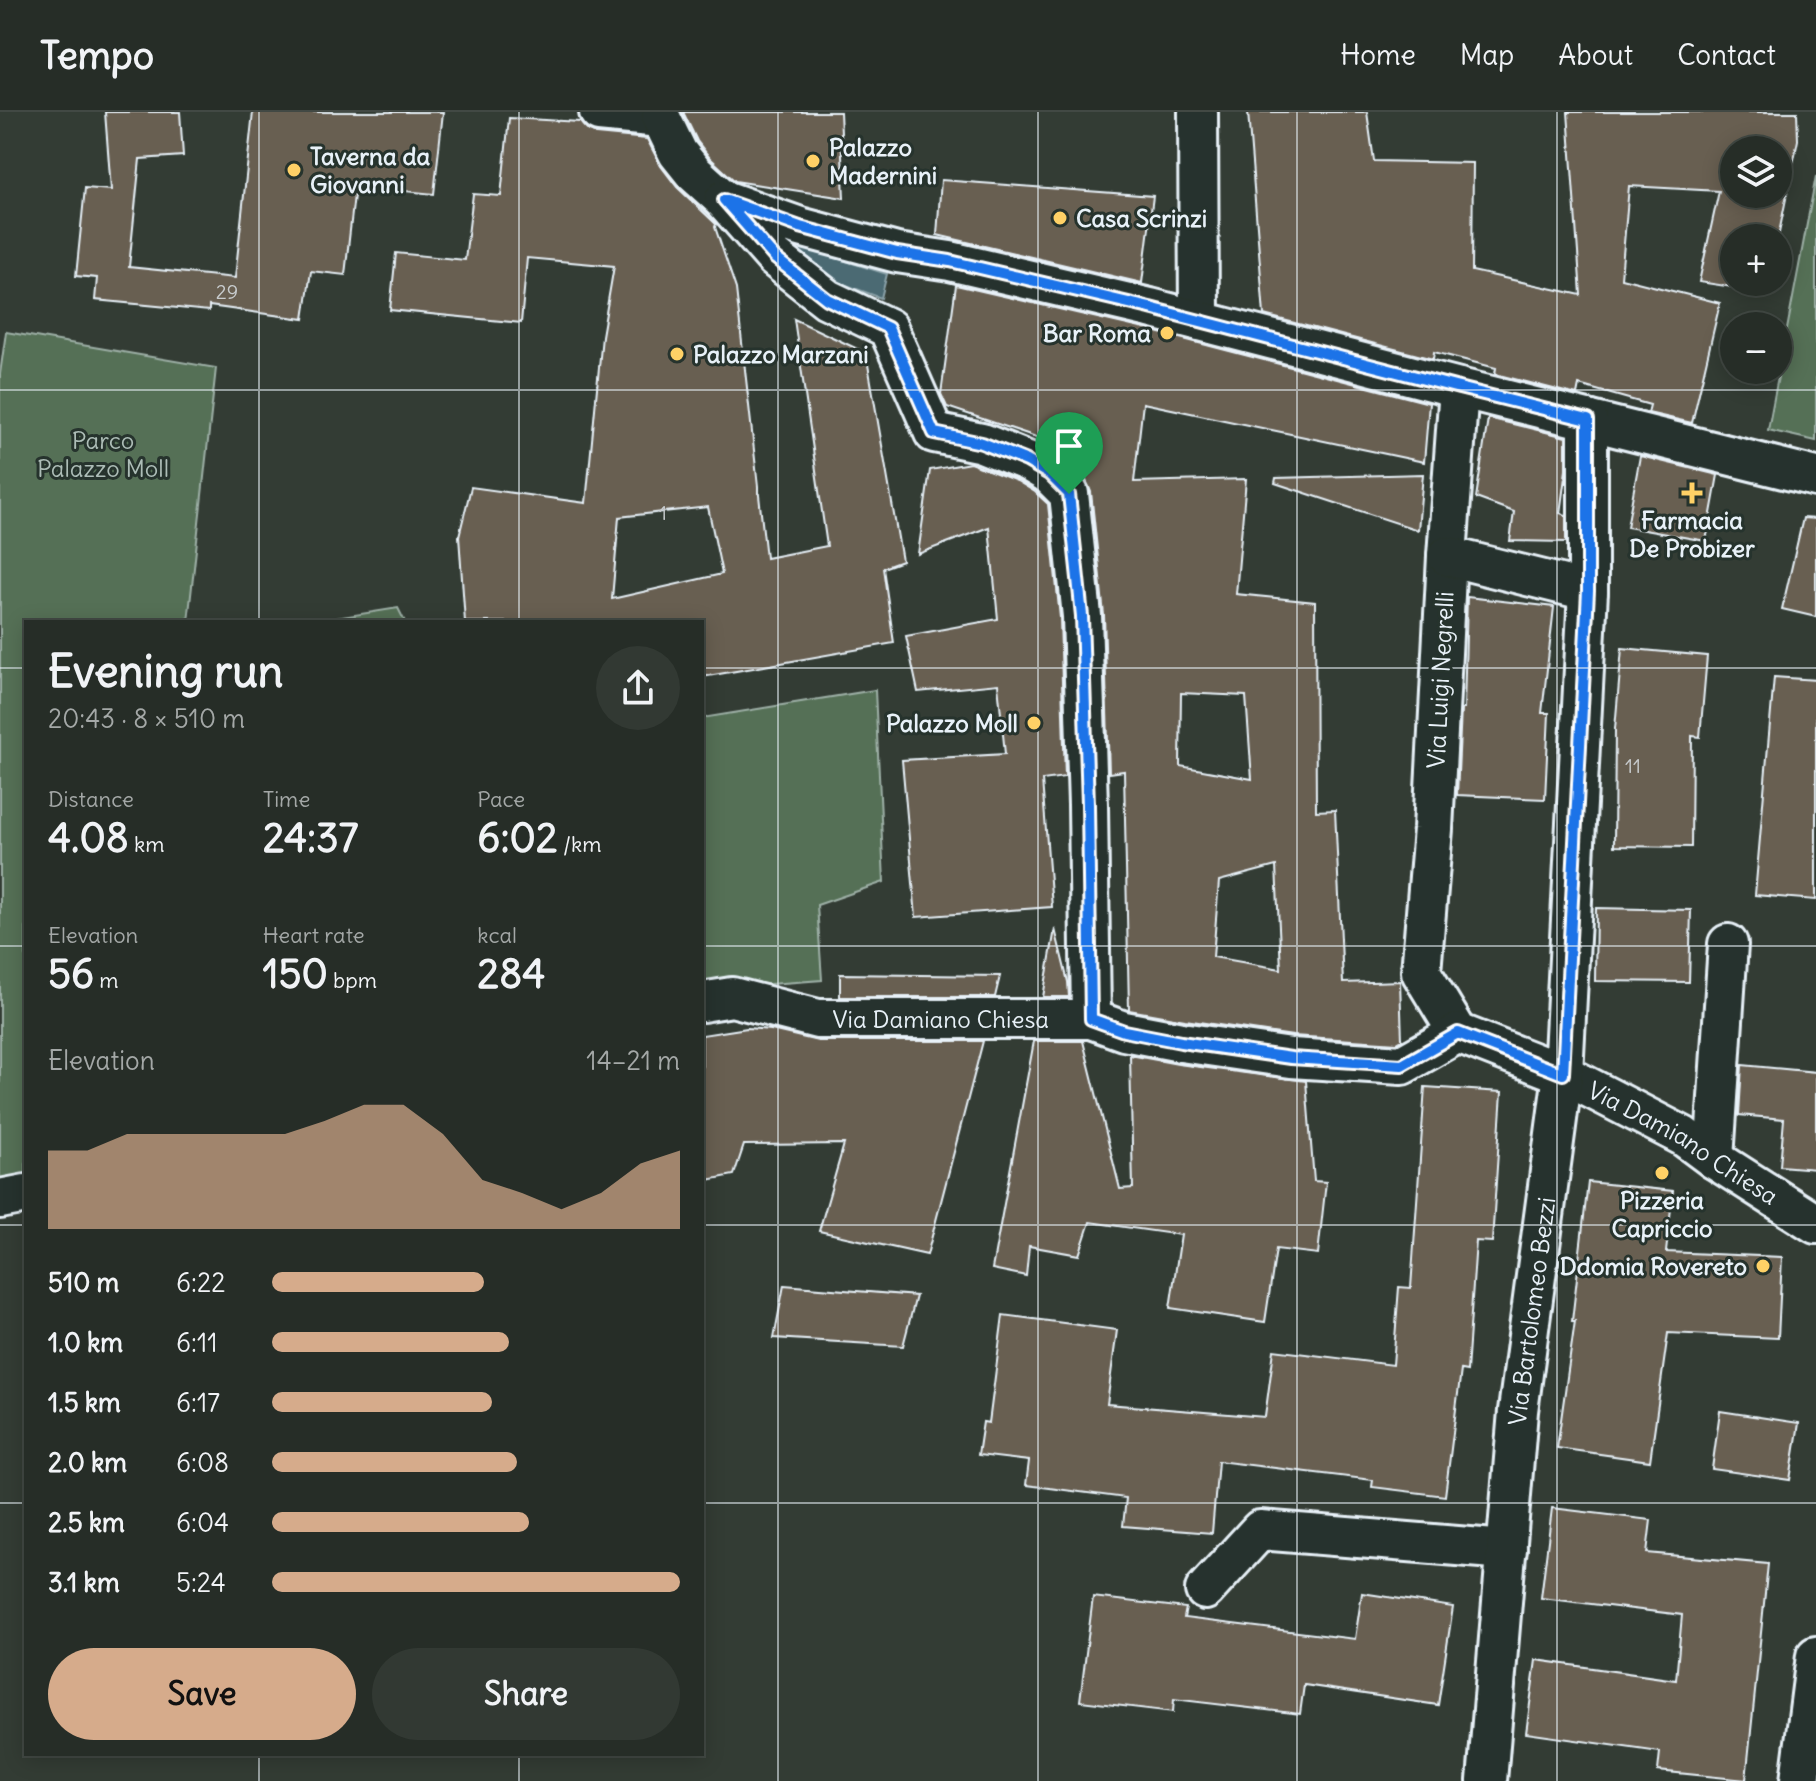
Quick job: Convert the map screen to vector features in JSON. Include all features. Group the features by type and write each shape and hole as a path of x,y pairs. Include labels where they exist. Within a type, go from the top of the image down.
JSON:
{"street":[{"path":"599,112 661,115 678,153 775,258 827,299 888,328 934,433 982,443 1027,461 1049,474 1069,494 1082,616 1091,1019"},
{"path":"1198,112 1199,321"},
{"path":"724,200 814,231 897,253 950,261 1199,321 1816,477"},
{"name":"Via Luigi Negrelli","path":"1458,1033 1421,972 1433,829 1459,388"},
{"name":"Via Bartolomeo Bezzi","path":"1487,1781 1518,1411 1563,1074 1588,591 1588,420"},
{"path":"1447,556 1588,591"},
{"path":"1714,1159 1728,944"},
{"name":"Via Damiano Chiesa","path":"704,1002 732,997 818,1019 1091,1019 1124,1031 1181,1042 1291,1058 1402,1065 1458,1033 1563,1074 1683,1136 1816,1224"},
{"path":"0,1199 24,1194"},
{"path":"1205,1590 1260,1530 1507,1550"},
{"path":"1800,1781 1814,1672"}],"green space":[{"path":"1816,176 1816,441 1768,430 1777,384 1792,384 1790,312"},
{"name":"Parco Palazzo Moll","path":"6,332 216,368 188,620 24,620 24,1182 0,1185 0,374"},
{"path":"398,608 404,620 323,620"},
{"path":"875,690 884,882 817,905 822,980 704,989 704,718"}],"water":[{"path":"813,241 828,247 840,259 887,274 881,298 830,279 793,257 799,246"}],"building":[{"path":"105,112 180,112 183,156 140,159 129,267 235,278 253,112 443,112 434,194 355,186 345,275 311,271 304,319 209,306 209,311 95,300 97,278 76,276 85,188 111,190"},
{"name":"Palazzo Madernini","path":"683,112 840,112 844,198 735,181 697,141"},
{"path":"1248,112 1367,112 1374,161 1473,163 1472,271 1581,295 1568,112 1797,112 1798,140 1792,169 1792,136 1720,136 1720,208 1784,208 1781,224 1720,224 1720,285 1699,282 1719,191 1629,186 1621,278 1720,303 1692,423 1648,413 1650,405 1579,385 1577,395 1495,374 1496,368 1434,352 1433,359 1264,315"},
{"path":"509,118 580,122 596,134 647,139 661,166 677,187 716,224 736,289 766,558 827,546 794,319 866,353 902,561 883,568 894,643 704,677 704,620 465,620 459,536 471,487 586,503 602,336 614,266 527,258 521,323 390,310 396,253 465,260 473,194 501,196","holes":["708,507 722,574 612,599 619,517"]},
{"name":"Casa Scrinzi","path":"941,180 1153,196 1142,283 937,235"},
{"path":"956,285 1145,329 1429,403 1424,462 1143,403 1134,482 1246,479 1236,594 1315,602 1316,811 1335,810 1343,983 1400,981 1402,1040 1397,1043 1293,1036 1129,1010 1124,771 1109,773 1104,615 1091,492 1085,478 1049,448 1063,446 947,407 941,394","holes":["1181,693 1246,696 1252,779 1180,766","1276,866 1281,969 1213,957 1219,881"]},
{"path":"1488,418 1566,437 1566,470 1560,513 1566,515 1566,542 1510,541 1514,512 1476,498"},
{"path":"1640,456 1718,475 1706,541 1627,527"},
{"name":"Palazzo Moll","path":"970,463 1017,481 1048,504 1060,618 1065,777 1042,780 1052,907 916,917 902,760 1005,754 998,684 918,692 906,636 998,619 989,527 918,554 930,470"},
{"path":"1423,474 1418,530 1275,483 1276,478"},
{"path":"1803,518 1816,519 1816,617 1782,609"},
{"path":"1467,597 1554,607 1542,713 1549,713 1545,799 1457,795 1461,709 1464,709"},
{"path":"1622,648 1707,656 1700,737 1692,736 1691,847 1614,846 1615,729"},
{"path":"1774,677 1816,680 1816,900 1755,895"},
{"path":"1596,908 1691,910 1689,982 1595,981"},
{"path":"1055,929 1068,982 1069,997 1043,997"},
{"path":"840,974 1000,976 995,997 840,997"},
{"path":"747,1028 818,1041 983,1041 927,1255 819,1231 844,1144 744,1145 734,1175 704,1181 704,1035"},
{"path":"1034,1041 1083,1041 1120,1189 1133,1188 1130,1055 1306,1081 1314,1181 1326,1182 1318,1254 1276,1249 1265,1322 1170,1308 1181,1235 1090,1222 1079,1255 1029,1246 1026,1276 992,1269"},
{"path":"1742,1065 1816,1072 1816,1169 1780,1166 1784,1119 1739,1115"},
{"path":"1425,1087 1502,1092 1492,1242 1476,1241 1467,1371 1461,1370 1445,1496 1372,1487 1373,1480 1218,1461 1212,1533 1123,1526 1126,1498 1026,1485 1029,1461 978,1455 983,1422 989,1423 1003,1315 1117,1330 1107,1404 1265,1417 1274,1350 1393,1365 1399,1287 1411,1288"},
{"path":"1588,1182 1673,1191 1666,1252 1782,1257 1778,1338 1668,1333 1650,1461 1557,1448 1575,1321 1572,1321"},
{"path":"784,1285 916,1296 903,1346 774,1338"},
{"path":"1720,1411 1799,1423 1790,1480 1712,1469"},
{"path":"1552,1508 1651,1520 1647,1553 1768,1564 1746,1780 1658,1771 1660,1752 1526,1733 1536,1660 1676,1680 1682,1615 1541,1598"},
{"path":"1362,1593 1453,1607 1438,1705 1304,1685 1300,1714 1174,1699 1173,1712 1080,1701 1093,1597 1186,1608 1184,1618 1355,1639"}],"place":[{"name":"Palazzo Madernini","path":"813,161"},
{"name":"Taverna da Giovanni","path":"294,170"},
{"name":"Casa Scrinzi","path":"1060,218"},
{"name":"Bar Roma","path":"1167,333"},
{"name":"Palazzo Marzani","path":"677,354"},
{"name":"Farmacia De Probizer","path":"1692,493"},
{"name":"Palazzo Moll","path":"1034,723"},
{"name":"Pizzeria Capriccio","path":"1662,1173"},
{"name":"Ddomia Rovereto","path":"1763,1266"}],"route":[{"path":"724,200 800,227 897,253 950,261 1150,308 1588,420 1588,591 1563,1074 1458,1033 1402,1065 1291,1058 1181,1042 1124,1031 1091,1019 1082,616 1069,494 1049,474 1027,461 982,443 934,433 888,328 827,299 775,258 724,200"}]}
